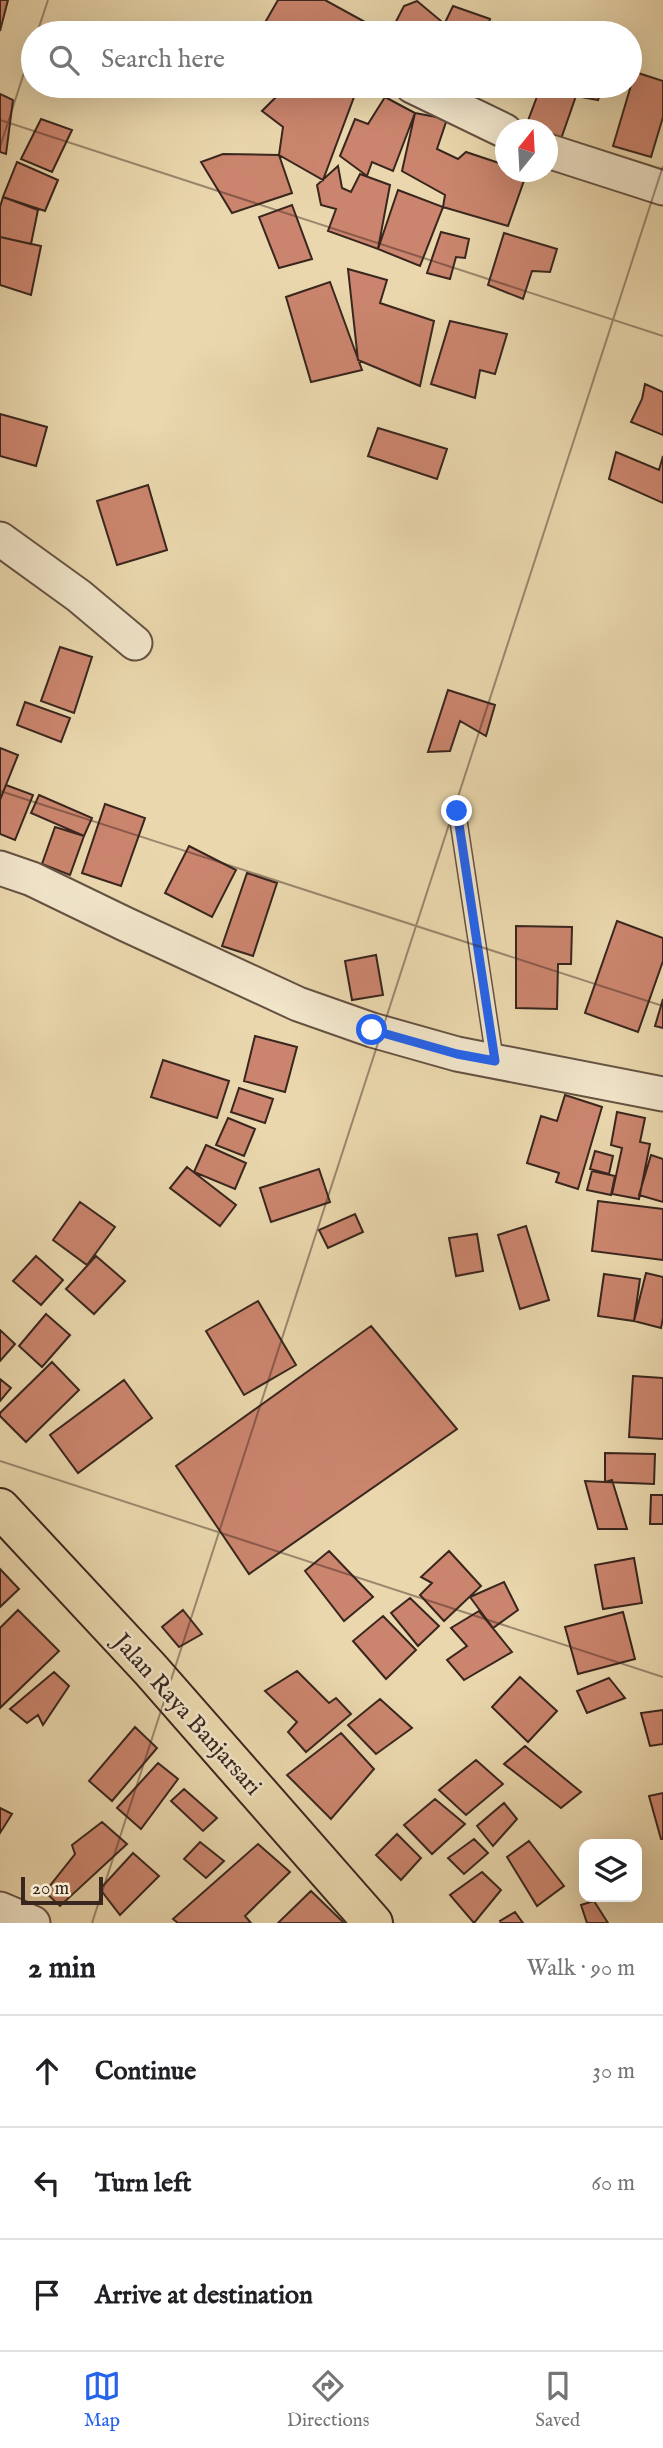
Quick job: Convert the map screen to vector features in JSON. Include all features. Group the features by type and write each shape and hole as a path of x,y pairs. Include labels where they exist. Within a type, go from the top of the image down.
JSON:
{"highway":[{"name":"Jalan Raya Banjarsari","path":"0,1508 150,1669 373,1923"}],"street":[{"path":"437,98 495,126"},
{"path":"558,154 663,188"},
{"path":"0,539 79,596 135,643"},
{"path":"0,868 32,879 298,1004 372,1030 457,1054 663,1094"},
{"path":"0,1909 33,1923"}],"lane":[{"path":"457,811 495,1061"}],"building":[{"path":"0,0 8,0 0,31"},
{"path":"278,0 325,0 363,21 266,21"},
{"path":"417,1 441,21 396,21 404,6"},
{"path":"453,6 490,19 489,21 446,21"},
{"path":"642,74 663,81 663,117 651,157 613,146 627,98 642,98"},
{"path":"0,94 13,100 6,154 0,152"},
{"path":"275,98 354,98 323,180 279,155 283,127 262,111"},
{"path":"384,98 415,113 393,171 372,162 367,176 340,156 355,119 368,124"},
{"path":"536,98 575,98 561,139 558,138 558,119 529,119"},
{"path":"415,113 447,119 437,149 458,159 466,152 495,162 495,182 523,182 508,226 443,207 445,195 402,171"},
{"path":"41,119 72,130 52,172 21,159"},
{"path":"223,154 279,155 292,193 232,213 201,162"},
{"path":"17,162 58,180 45,211 3,197"},
{"path":"338,166 342,188 351,192 360,174 390,185 378,249 328,231 336,209 321,205 317,185"},
{"path":"398,190 443,207 420,266 378,249"},
{"path":"3,197 38,210 31,244 0,237 0,207"},
{"path":"292,205 312,259 279,268 259,217"},
{"path":"441,232 469,239 465,258 456,257 450,279 427,273"},
{"path":"504,233 557,249 550,272 532,271 523,299 488,285"},
{"path":"0,237 41,246 31,295 0,285"},
{"path":"348,269 387,280 380,303 434,321 420,386 358,360"},
{"path":"330,282 362,370 311,382 286,297"},
{"path":"450,321 507,334 495,374 480,370 475,398 431,384"},
{"path":"645,384 663,392 663,435 631,422 642,399"},
{"path":"0,414 47,427 36,466 0,456"},
{"path":"378,428 447,449 437,479 368,456"},
{"path":"616,452 659,470 663,456 663,503 609,479"},
{"path":"148,485 167,550 117,565 97,501"},
{"path":"60,647 92,657 74,713 41,701"},
{"path":"448,690 495,705 486,736 460,721 450,751 428,752"},
{"path":"25,702 70,718 61,742 17,725"},
{"path":"0,748 18,755 0,800"},
{"path":"6,785 33,795 15,840 0,834 0,800"},
{"path":"39,795 92,818 84,836 31,813"},
{"path":"105,804 145,818 121,886 82,873"},
{"path":"55,827 84,836 70,875 42,864"},
{"path":"189,846 236,870 212,917 165,893"},
{"path":"247,873 277,883 253,956 222,946"},
{"path":"617,921 663,938 663,961 638,1032 585,1013"},
{"path":"516,926 572,927 571,964 558,964 557,1009 516,1008"},
{"path":"376,955 383,995 352,1000 345,961"},
{"path":"663,999 663,1028 655,1026"},
{"path":"255,1036 297,1047 285,1092 244,1081"},
{"path":"163,1060 229,1081 217,1118 151,1097"},
{"path":"239,1088 273,1099 265,1123 231,1112"},
{"path":"565,1095 602,1107 578,1189 556,1182 559,1173 527,1163 541,1116 557,1121"},
{"path":"617,1112 645,1118 640,1142 650,1144 639,1199 612,1194 622,1148 611,1145"},
{"path":"228,1118 255,1129 244,1156 216,1145"},
{"path":"206,1145 246,1163 235,1189 194,1172"},
{"path":"595,1151 613,1156 609,1174 590,1169"},
{"path":"651,1155 663,1159 663,1202 639,1195"},
{"path":"187,1167 236,1205 220,1226 170,1188"},
{"path":"319,1169 330,1202 271,1222 260,1188"},
{"path":"592,1171 615,1176 611,1195 587,1190"},
{"path":"598,1201 663,1209 663,1260 592,1251"},
{"path":"80,1202 115,1227 87,1265 53,1240"},
{"path":"355,1214 363,1232 328,1248 319,1230"},
{"path":"526,1226 549,1300 520,1309 498,1235"},
{"path":"477,1234 483,1271 456,1276 449,1238"},
{"path":"36,1256 63,1280 41,1305 13,1281"},
{"path":"96,1256 125,1281 94,1314 66,1289"},
{"path":"646,1273 663,1277 661,1328 634,1321"},
{"path":"604,1274 640,1279 634,1321 598,1316"},
{"path":"258,1301 296,1365 244,1395 206,1331"},
{"path":"46,1314 70,1335 42,1367 19,1346"},
{"path":"371,1326 457,1429 249,1574 176,1466"},
{"path":"0,1330 15,1344 0,1361"},
{"path":"52,1362 79,1390 26,1442 0,1413"},
{"path":"633,1376 663,1378 663,1439 629,1437"},
{"path":"0,1379 11,1388 0,1401"},
{"path":"124,1380 152,1418 78,1473 50,1435"},
{"path":"605,1453 655,1454 654,1484 605,1482"},
{"path":"612,1480 627,1529 598,1529 585,1481"},
{"path":"651,1495 663,1495 663,1524 650,1524"},
{"path":"329,1551 373,1597 344,1621 305,1571"},
{"path":"449,1551 481,1586 444,1621 420,1595 432,1583 421,1577"},
{"path":"634,1558 642,1603 603,1609 595,1565"},
{"path":"0,1569 19,1589 0,1607"},
{"path":"504,1582 518,1610 493,1628 470,1597"},
{"path":"410,1598 439,1626 418,1646 391,1613"},
{"path":"18,1610 59,1651 0,1708 0,1628"},
{"path":"183,1610 202,1634 179,1647 162,1627"},
{"path":"479,1611 512,1652 464,1680 447,1660 467,1646 451,1628"},
{"path":"623,1612 635,1659 578,1674 565,1627"},
{"path":"383,1616 416,1650 386,1679 353,1641"},
{"path":"297,1671 329,1703 336,1698 351,1714 306,1752 288,1732 297,1722 265,1691"},
{"path":"54,1672 69,1686 43,1725 38,1715 27,1723 10,1709"},
{"path":"520,1677 557,1711 528,1742 492,1707"},
{"path":"609,1678 625,1698 587,1713 577,1691"},
{"path":"380,1699 412,1728 376,1754 348,1725"},
{"path":"663,1710 663,1744 650,1746 641,1713"},
{"path":"135,1727 157,1748 112,1801 89,1781"},
{"path":"341,1733 374,1769 331,1819 287,1775"},
{"path":"525,1746 581,1792 561,1808 504,1764"},
{"path":"476,1760 503,1784 466,1815 439,1790"},
{"path":"158,1763 178,1779 141,1829 117,1808"},
{"path":"184,1789 217,1818 203,1831 171,1801"},
{"path":"663,1793 663,1839 661,1839 649,1796"},
{"path":"435,1799 465,1824 432,1854 404,1825"},
{"path":"504,1803 517,1819 493,1846 477,1826"},
{"path":"0,1808 12,1814 0,1833"},
{"path":"102,1822 127,1844 60,1906 45,1892 75,1854 72,1845"},
{"path":"397,1834 421,1858 401,1880 376,1855"},
{"path":"474,1839 488,1853 464,1874 448,1858"},
{"path":"529,1841 564,1886 537,1906 507,1857"},
{"path":"200,1842 224,1861 206,1878 184,1859"},
{"path":"258,1844 290,1872 245,1916 251,1923 178,1923 173,1919"},
{"path":"133,1853 159,1876 120,1915 100,1889"},
{"path":"482,1872 501,1890 474,1923 450,1895"},
{"path":"311,1891 344,1923 278,1923"},
{"path":"595,1902 608,1923 587,1923 581,1905"},
{"path":"515,1912 523,1923 501,1923 500,1921"}],"route":[{"path":"372,1030 457,1054 495,1061 457,811"}]}
